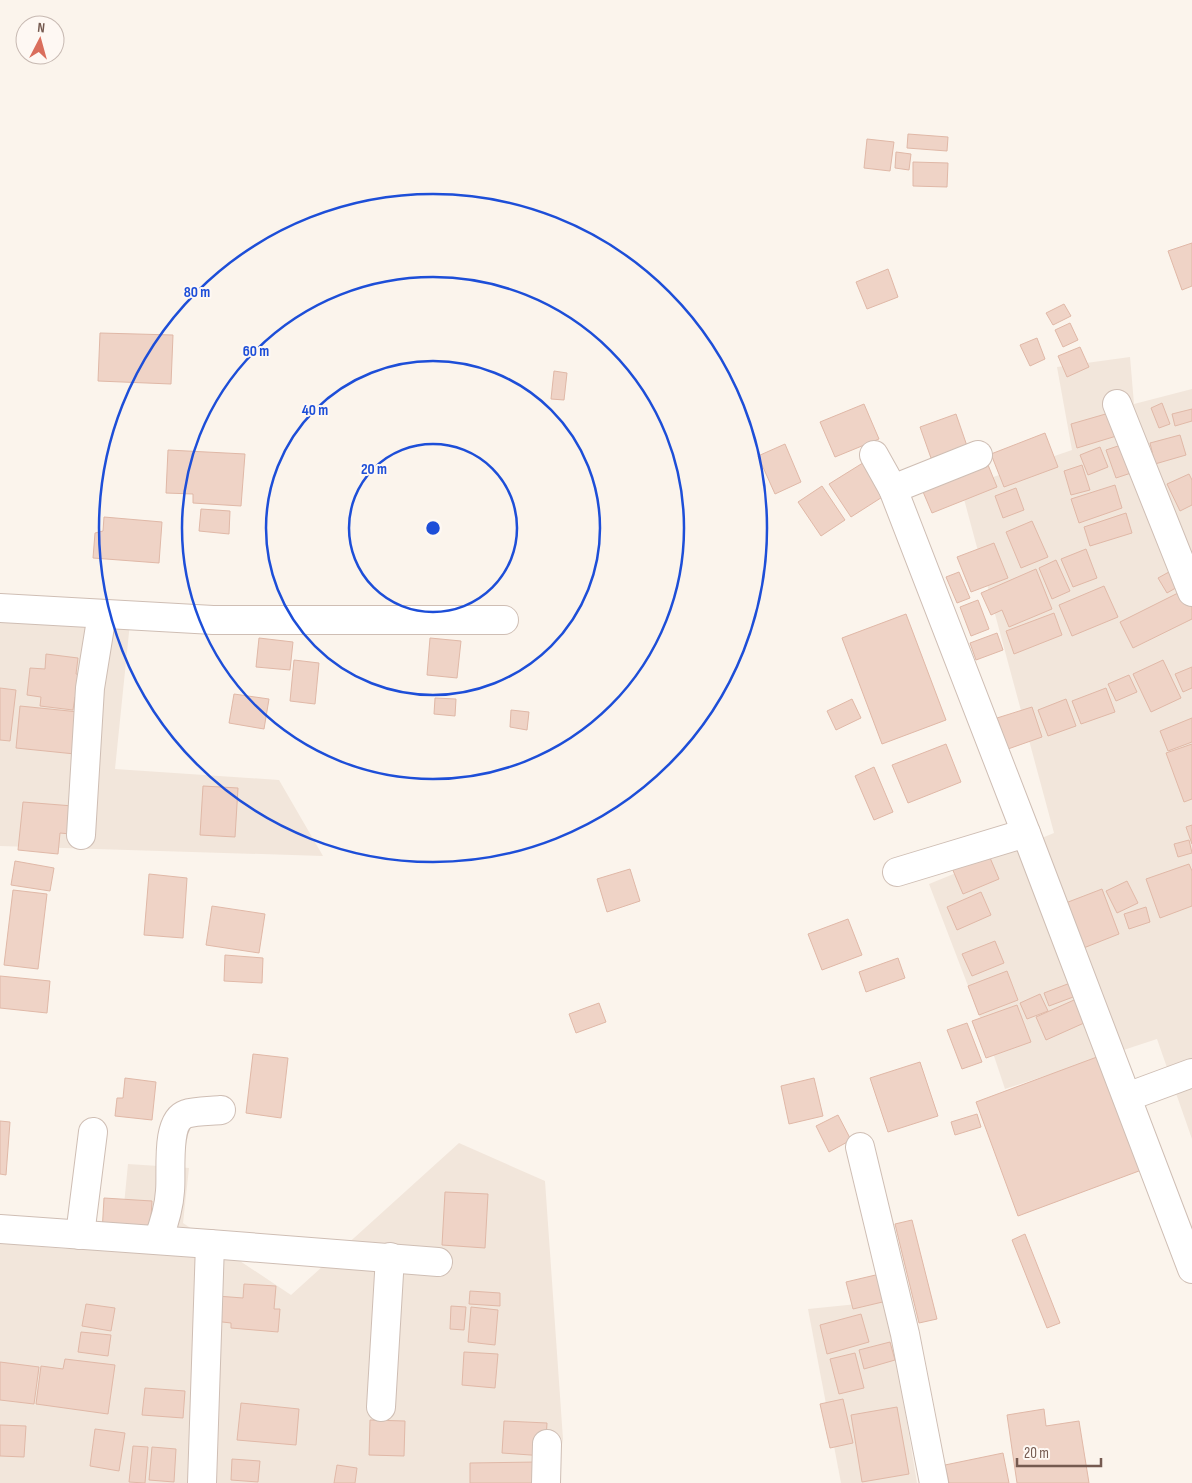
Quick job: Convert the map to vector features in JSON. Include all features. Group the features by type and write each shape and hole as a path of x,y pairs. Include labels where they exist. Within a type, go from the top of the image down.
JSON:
{"street":[{"path":"1117,404 1192,592"},
{"path":"894,489 978,454"},
{"path":"874,455 894,489 1192,1269"},
{"path":"0,608 213,620 504,620"},
{"path":"80,835 90,688 102,614"},
{"path":"897,872 1026,833"},
{"path":"1127,1097 1192,1073"},
{"path":"158,1240 166,1219 170,1191 172,1134 176,1122 185,1114 221,1110"},
{"path":"80,1235 93,1132"},
{"path":"860,1147 905,1334 934,1483"},
{"path":"0,1229 438,1262"},
{"path":"202,1483 210,1244"},
{"path":"381,1407 390,1258"},
{"path":"546,1483 547,1444"}],"shaded area":[{"path":"1130,357 1134,404 1192,389 1192,1139 1157,1039 1005,1089 988,1038 929,884 1054,833 961,488 1072,450 1057,367"},
{"path":"0,602 131,613 115,769 279,780 323,856 0,846"},
{"path":"459,1143 545,1181 563,1439 555,1483 0,1483 0,1243 66,1249 121,1235 128,1164 189,1168 183,1223 291,1295"},
{"path":"887,1301 917,1483 841,1483 808,1309"}],"building":[{"path":"908,134 948,137 947,151 907,148"},
{"path":"867,139 894,142 890,171 864,168"},
{"path":"896,152 911,154 909,170 895,168"},
{"path":"913,162 948,163 947,187 913,186"},
{"path":"1192,243 1192,286 1182,290 1168,251"},
{"path":"888,269 898,297 867,309 856,282"},
{"path":"1064,304 1071,316 1053,325 1046,313"},
{"path":"1070,323 1078,340 1063,347 1055,330"},
{"path":"100,333 173,335 171,384 98,381"},
{"path":"1037,338 1045,359 1030,366 1020,345"},
{"path":"1080,347 1089,367 1067,377 1058,356"},
{"path":"554,371 567,373 564,400 551,399"},
{"path":"1162,403 1170,424 1159,428 1151,408"},
{"path":"864,404 879,439 835,457 820,422"},
{"path":"1192,409 1192,421 1175,426 1172,414"},
{"path":"1116,411 1123,434 1077,448 1071,424"},
{"path":"956,414 967,446 931,458 920,427"},
{"path":"1045,433 1058,467 1004,487 991,454"},
{"path":"1180,435 1186,455 1155,464 1150,443"},
{"path":"1127,443 1137,471 1116,478 1106,450"},
{"path":"785,444 801,482 775,494 758,456"},
{"path":"1100,447 1108,467 1088,475 1080,455"},
{"path":"168,450 245,454 241,506 193,503 193,494 166,493"},
{"path":"986,460 997,487 932,513 921,487"},
{"path":"866,461 887,494 851,517 829,484"},
{"path":"1082,465 1090,490 1071,495 1064,471"},
{"path":"1189,474 1192,480 1192,505 1180,511 1167,484"},
{"path":"1115,485 1122,508 1079,523 1071,499"},
{"path":"822,486 845,520 821,536 798,502"},
{"path":"1016,488 1024,510 1003,518 995,496"},
{"path":"201,509 230,511 229,534 199,531"},
{"path":"1126,513 1132,533 1090,546 1084,527"},
{"path":"104,517 162,522 159,563 93,558 95,533 103,531"},
{"path":"1032,521 1048,557 1021,568 1006,532"},
{"path":"994,543 1008,578 971,592 957,557"},
{"path":"1086,549 1097,578 1073,587 1061,559"},
{"path":"1056,560 1070,591 1052,599 1039,568"},
{"path":"1178,567 1186,582 1167,593 1158,578"},
{"path":"1036,569 1052,609 1009,627 1002,610 991,615 981,593"},
{"path":"959,572 970,598 957,603 946,577"},
{"path":"1104,586 1118,617 1072,636 1059,605"},
{"path":"1188,588 1192,597 1192,619 1133,648 1120,622"},
{"path":"978,600 989,629 971,636 960,607"},
{"path":"1054,613 1062,635 1014,654 1006,631"},
{"path":"906,614 946,720 882,744 842,638"},
{"path":"997,633 1003,650 976,660 970,643"},
{"path":"259,638 293,642 290,670 256,667"},
{"path":"430,638 461,641 457,678 427,675"},
{"path":"46,654 78,658 76,674 85,675 83,698 75,697 73,710 40,706 41,697 27,695 30,668 45,669"},
{"path":"294,660 319,663 315,704 290,701"},
{"path":"1163,660 1181,698 1151,712 1133,674"},
{"path":"1192,667 1192,688 1183,692 1175,674"},
{"path":"1129,675 1137,692 1116,701 1108,684"},
{"path":"0,688 16,690 10,741 0,740"},
{"path":"1106,688 1115,712 1081,724 1072,701"},
{"path":"234,694 269,699 264,729 229,723"},
{"path":"435,698 456,699 455,716 434,714"},
{"path":"852,699 861,718 836,730 827,711"},
{"path":"1066,699 1076,726 1048,736 1038,710"},
{"path":"20,706 79,712 75,754 16,748"},
{"path":"1032,707 1042,737 1008,749 997,718"},
{"path":"511,710 529,712 527,730 510,727"},
{"path":"1192,718 1192,742 1168,751 1160,731"},
{"path":"946,744 961,782 908,803 892,765"},
{"path":"1192,744 1192,799 1184,802 1166,753"},
{"path":"874,767 893,812 874,820 855,776"},
{"path":"203,786 238,788 235,837 200,835"},
{"path":"23,802 73,806 70,834 60,833 58,854 18,850"},
{"path":"1192,825 1192,844 1186,827"},
{"path":"1189,840 1192,853 1178,857 1174,844"},
{"path":"988,853 999,879 963,894 952,868"},
{"path":"15,861 54,868 50,891 11,885"},
{"path":"1189,864 1192,871 1192,906 1160,918 1146,879"},
{"path":"630,869 640,901 607,912 597,879"},
{"path":"149,874 187,878 183,938 144,935"},
{"path":"1127,881 1138,903 1117,913 1106,891"},
{"path":"1102,889 1119,934 1081,949 1063,904"},
{"path":"13,890 47,894 38,969 4,965"},
{"path":"981,892 991,915 957,930 947,907"},
{"path":"212,906 265,914 259,953 206,945"},
{"path":"1146,907 1150,922 1129,929 1124,914"},
{"path":"848,919 862,955 822,970 808,934"},
{"path":"995,941 1004,963 972,976 962,954"},
{"path":"225,955 263,958 262,983 224,981"},
{"path":"898,958 905,978 866,992 859,972"},
{"path":"1007,971 1018,1000 979,1015 968,986"},
{"path":"0,976 50,981 47,1013 0,1008"},
{"path":"1078,980 1084,993 1049,1006 1044,993"},
{"path":"1040,994 1048,1011 1027,1019 1020,1003"},
{"path":"1083,996 1093,1019 1046,1040 1036,1017"},
{"path":"599,1003 606,1022 576,1033 569,1014"},
{"path":"1017,1005 1031,1042 986,1058 972,1021"},
{"path":"967,1023 982,1062 962,1069 947,1030"},
{"path":"253,1054 288,1058 281,1118 246,1113"},
{"path":"1105,1054 1147,1168 1018,1216 976,1102"},
{"path":"920,1062 938,1116 888,1132 870,1078"},
{"path":"125,1078 156,1082 152,1120 115,1116 117,1098 123,1098"},
{"path":"814,1078 823,1116 789,1124 781,1086"},
{"path":"977,1114 981,1127 955,1135 951,1122"},
{"path":"838,1115 851,1140 829,1152 816,1126"},
{"path":"0,1121 10,1122 6,1175 0,1174"},
{"path":"445,1192 488,1194 485,1248 442,1245"},
{"path":"104,1198 152,1201 150,1236 102,1233"},
{"path":"912,1220 937,1319 919,1323 895,1224"},
{"path":"1025,1234 1060,1323 1047,1328 1012,1240"},
{"path":"884,1273 891,1300 853,1309 846,1282"},
{"path":"244,1284 276,1286 274,1309 280,1309 278,1332 231,1328 231,1323 214,1321 217,1296 243,1298"},
{"path":"470,1291 500,1293 500,1306 469,1304"},
{"path":"86,1304 115,1308 111,1331 82,1326"},
{"path":"451,1306 466,1307 464,1330 450,1329"},
{"path":"471,1307 498,1310 495,1345 468,1342"},
{"path":"861,1314 869,1342 827,1354 820,1325"},
{"path":"81,1332 111,1335 108,1356 78,1352"},
{"path":"890,1342 895,1360 864,1369 859,1350"},
{"path":"464,1352 498,1354 495,1388 462,1385"},
{"path":"855,1353 864,1388 839,1394 830,1359"},
{"path":"65,1359 115,1365 108,1414 36,1404 41,1366 63,1369"},
{"path":"0,1362 39,1367 34,1404 0,1400"},
{"path":"145,1388 185,1391 183,1418 142,1415"},
{"path":"843,1399 853,1443 830,1448 820,1404"},
{"path":"241,1403 299,1409 296,1445 237,1440"},
{"path":"897,1407 909,1474 862,1482 851,1415"},
{"path":"1044,1409 1046,1426 1079,1421 1089,1483 1017,1483 1007,1415"},
{"path":"370,1420 405,1421 404,1456 369,1455"},
{"path":"504,1421 547,1423 545,1456 502,1453"},
{"path":"0,1425 26,1426 24,1457 0,1456"},
{"path":"95,1429 125,1433 119,1471 90,1466"},
{"path":"133,1446 148,1447 145,1483 129,1482"},
{"path":"152,1447 176,1449 174,1482 149,1480"},
{"path":"1003,1453 1009,1483 949,1483 945,1465"},
{"path":"232,1459 260,1461 258,1482 231,1480"},
{"path":"538,1462 539,1483 470,1483 470,1463"},
{"path":"337,1465 357,1468 355,1483 334,1483"}]}
